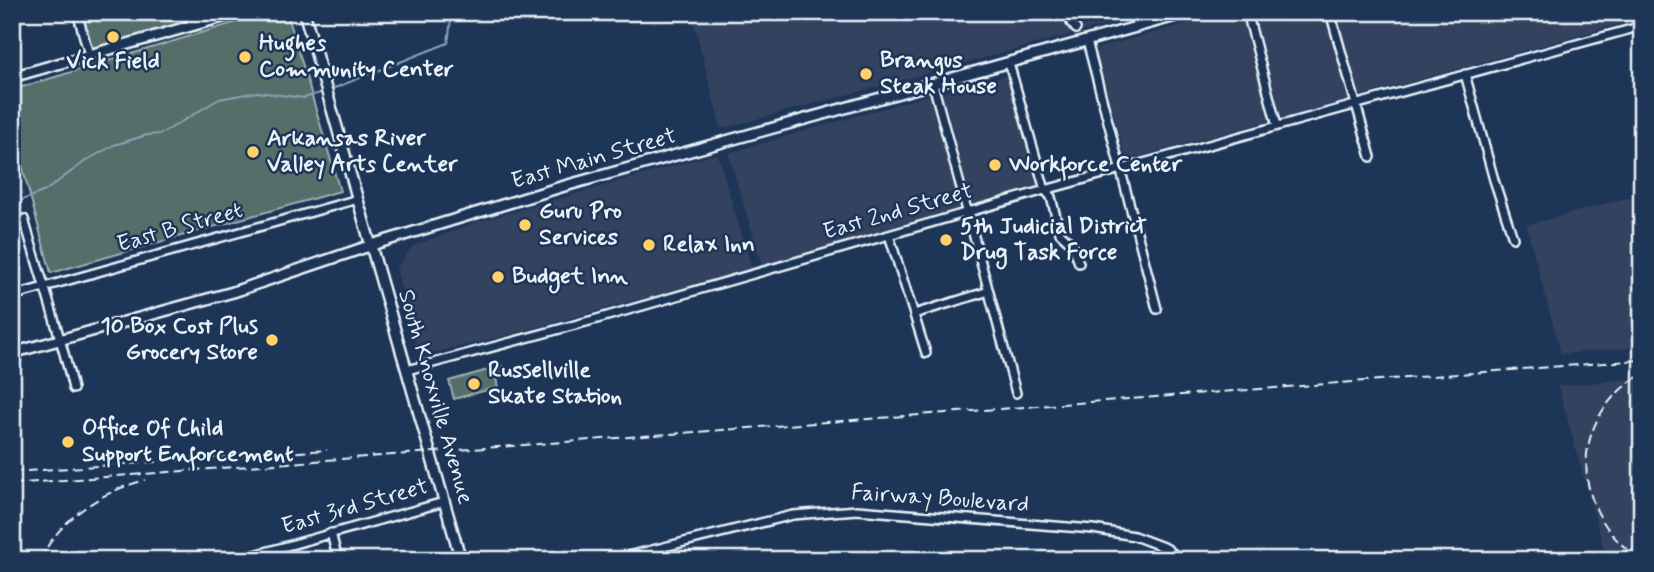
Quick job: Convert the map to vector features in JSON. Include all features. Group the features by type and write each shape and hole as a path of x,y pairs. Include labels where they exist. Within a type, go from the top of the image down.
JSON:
{"main road":[{"path":"12,77 240,12"},
{"name":"South Knoxville Avenue","path":"304,12 461,560"},
{"name":"East Main Street","path":"12,353 233,292 561,187 1191,12"}],"street":[{"path":"77,12 89,55"},
{"path":"189,12 193,26"},
{"path":"1068,12 1076,29"},
{"path":"1133,12 1137,27"},
{"path":"1247,12 1277,125"},
{"path":"1330,12 1371,157"},
{"name":"East 2nd Street","path":"407,370 597,319 1277,125 1642,26"},
{"path":"1087,41 1157,309"},
{"path":"1009,62 1045,190 1051,197 1060,233 1072,244 1079,263"},
{"path":"1465,74 1501,205 1513,238"},
{"path":"933,84 1016,393"},
{"name":"East B Street","path":"12,296 358,199"},
{"path":"24,219 62,340 73,389"},
{"path":"889,235 926,353"},
{"path":"914,314 989,290"},
{"name":"East 3rd Street","path":"236,560 444,502"},
{"name":"Fairway Boulevard","path":"612,560 793,515 857,510 1093,530 1134,536 1166,548 1181,560"},
{"path":"331,533 338,560"}],"shaded area":[{"path":"691,12 1122,12 1121,21 721,129"},
{"path":"1229,12 1239,12 1242,15 1270,115 1269,121 1126,160 1096,53 1098,48"},
{"path":"1252,12 1327,12 1349,100 1283,119 1279,114"},
{"path":"1335,12 1642,12 1642,18 1361,96 1358,94"},
{"path":"1009,75 1039,186 972,205 942,93"},
{"path":"929,95 961,206 959,210 762,265 728,153"},
{"path":"718,155 752,269 505,336 419,356 396,268 413,246 474,223"},
{"path":"1642,194 1642,347 1561,354 1526,225"},
{"path":"1642,378 1642,560 1607,560 1558,386"}],"green space":[{"name":"Vick Field","path":"82,12 181,12 183,24 92,49"},
{"path":"270,12 287,12 340,191 51,273 12,129 12,90"},
{"name":"Russellville Skate Station","path":"502,366 505,375 496,378 498,387 454,399 449,381"}],"waterway":[{"path":"332,89 448,43 452,12"},
{"path":"12,204 45,191 87,160 114,145 147,135 161,134 219,99 257,92 304,98 323,92"}],"railway":[{"path":"12,484 1642,360"},
{"path":"1641,560 1618,540 1601,517 1590,492 1586,466 1590,440 1600,415 1617,393 1642,374"},
{"path":"12,472 327,450"},
{"path":"40,560 48,545 70,519 113,492 145,480"}],"place":[{"name":"Vick Field","path":"113,37"},
{"name":"Hughes Community Center","path":"245,57"},
{"name":"Brangus Steak House","path":"866,74"},
{"name":"Arkansas River Valley Arts Center","path":"253,152"},
{"name":"Workforce Center","path":"995,165"},
{"name":"Guru Pro Services","path":"525,225"},
{"name":"5th Judicial District Drug Task Force","path":"946,240"},
{"name":"Relax Inn","path":"649,245"},
{"name":"Budget Inn","path":"498,277"},
{"name":"10 Box Cost Plus Grocery Store","path":"272,340"},
{"name":"Russellville Skate Station","path":"474,384"},
{"name":"Office Of Child Support Enforcement","path":"68,442"}]}
